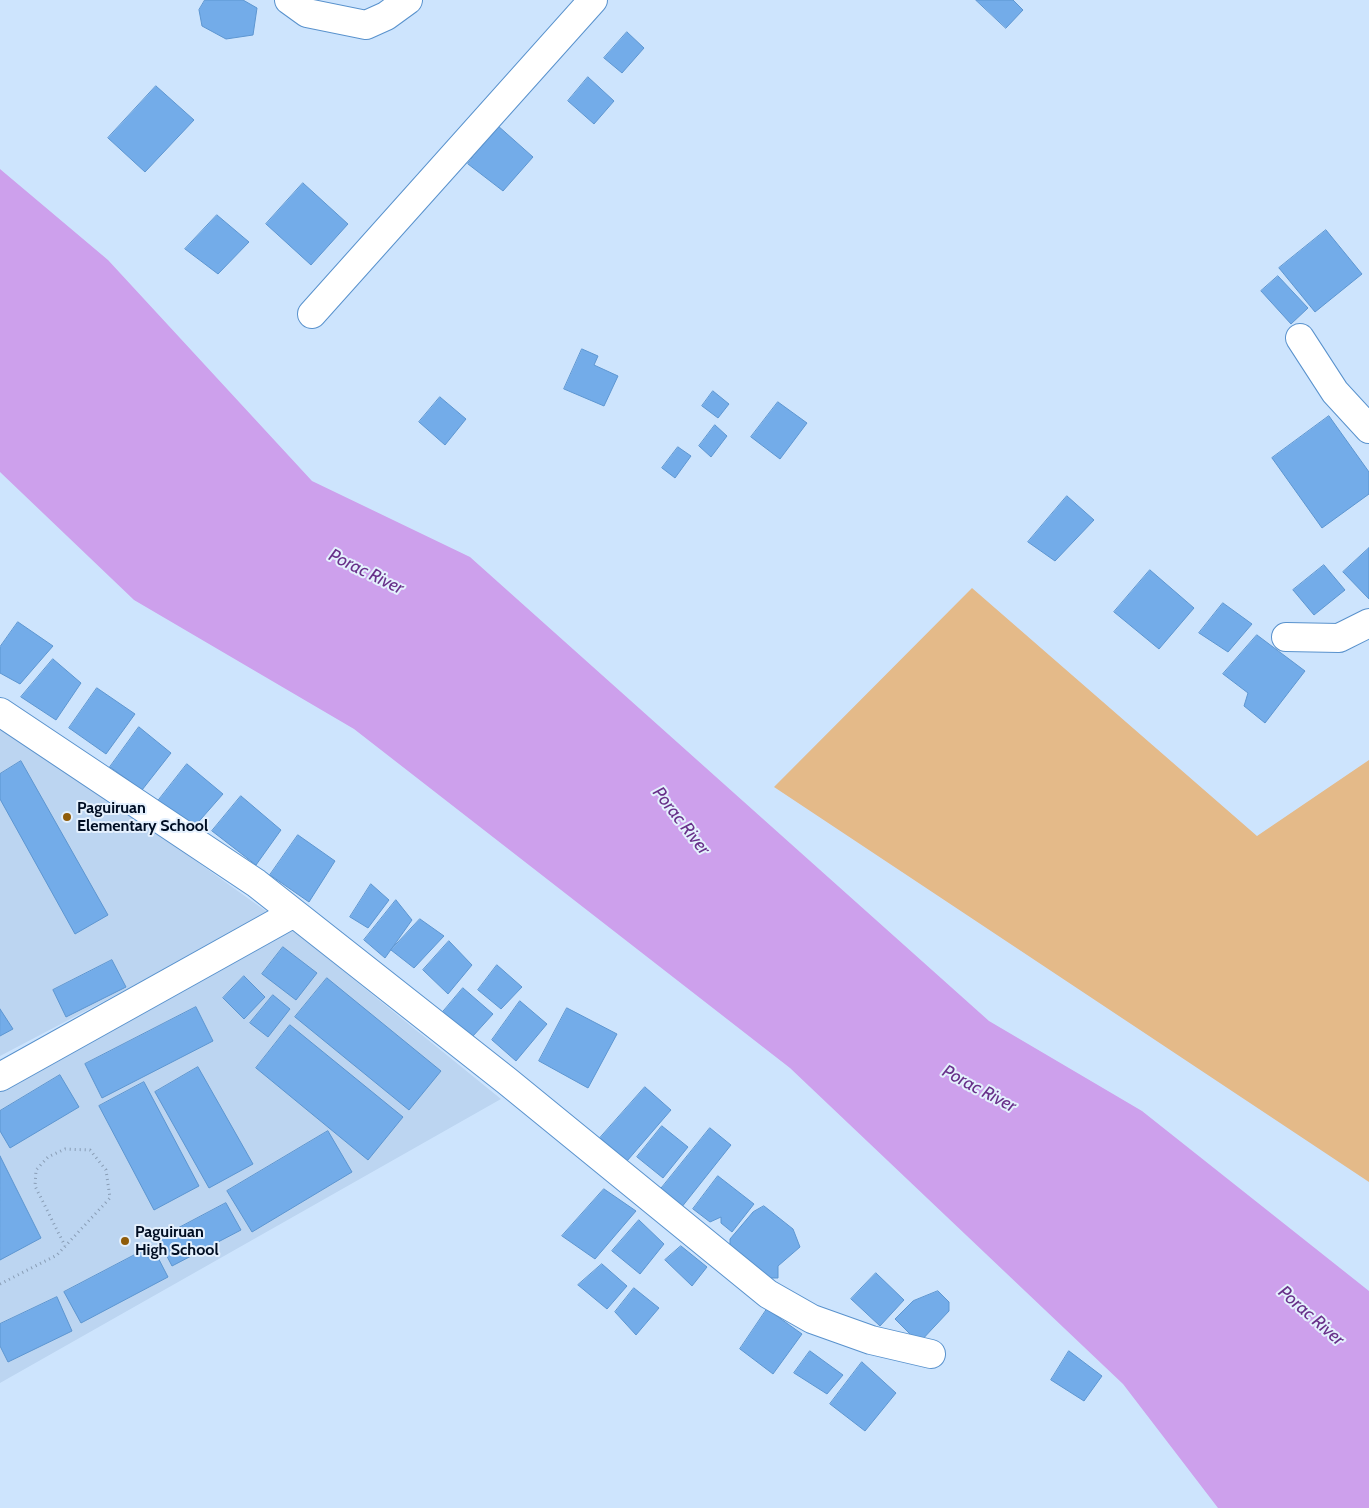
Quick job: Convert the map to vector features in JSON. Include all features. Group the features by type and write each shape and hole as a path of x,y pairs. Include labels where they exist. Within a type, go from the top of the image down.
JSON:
{"street":[{"path":"289,0 307,13 366,25 386,16 408,0"},
{"path":"312,314 593,0"},
{"path":"1300,338 1335,392 1369,429"},
{"path":"1286,636 1339,638 1369,624"},
{"path":"0,712 256,883 508,1081 768,1294 812,1318 872,1340 931,1354"},
{"path":"0,1076 294,913"}],"path":[{"path":"0,1284 57,1255 110,1198 106,1170 90,1150 65,1149 48,1157 36,1170 35,1186 65,1246"}],"shaded area":[{"path":"972,588 1257,836 1369,760 1369,1182 774,787"},
{"name":"Paguiruan Elementary School","path":"0,721 270,914 0,1056"},
{"name":"Paguiruan High School","path":"289,927 501,1099 0,1383 0,1081"}],"water":[{"name":"Porac River","path":"0,169 108,260 312,481 470,557 989,1021 1142,1111 1369,1291 1369,1508 1218,1508 1123,1384 790,1068 354,729 134,600 0,472"}],"building":[{"path":"205,0 243,0 257,8 253,35 226,39 202,26 199,10"},
{"path":"976,0 1013,0 1023,10 1006,28"},
{"path":"627,32 644,48 622,73 604,58"},
{"path":"588,77 614,101 594,124 568,101"},
{"path":"156,86 194,120 145,172 108,138"},
{"path":"497,125 533,157 503,191 468,164"},
{"path":"303,183 348,224 311,265 266,224"},
{"path":"217,215 249,242 218,274 185,249"},
{"path":"1326,230 1362,274 1315,312 1279,268"},
{"path":"1278,276 1308,308 1291,324 1261,291"},
{"path":"582,349 598,356 594,365 618,376 604,406 564,389"},
{"path":"713,391 729,404 718,418 702,406"},
{"path":"440,397 466,419 445,445 419,422"},
{"path":"778,402 807,423 780,459 751,437"},
{"path":"1329,416 1369,472 1369,494 1322,528 1272,458"},
{"path":"715,425 727,436 711,457 699,446"},
{"path":"678,447 691,456 675,478 662,468"},
{"path":"1067,496 1094,520 1055,561 1028,542"},
{"path":"1369,548 1369,599 1343,572"},
{"path":"1324,565 1345,590 1314,615 1293,590"},
{"path":"1150,570 1194,608 1159,649 1114,612"},
{"path":"1223,603 1252,624 1228,652 1199,633"},
{"path":"18,622 53,646 20,684 0,673 0,647"},
{"path":"1257,635 1305,671 1265,723 1244,706 1248,693 1223,674"},
{"path":"53,659 81,683 56,720 21,697"},
{"path":"97,688 135,714 106,754 69,728"},
{"path":"139,727 171,753 142,790 110,767"},
{"path":"21,761 108,915 75,934 0,799 0,774"},
{"path":"187,764 223,794 194,827 158,801"},
{"path":"241,796 281,830 256,865 212,831"},
{"path":"298,835 335,861 309,902 270,875"},
{"path":"371,884 389,900 368,928 350,917"},
{"path":"396,900 412,920 385,958 364,940"},
{"path":"420,919 444,936 414,968 391,950"},
{"path":"449,941 472,965 448,994 423,970"},
{"path":"283,947 317,973 296,1000 262,974"},
{"path":"112,960 126,987 66,1017 53,990"},
{"path":"497,965 522,987 501,1009 478,990"},
{"path":"244,976 265,997 244,1019 223,998"},
{"path":"327,978 441,1071 409,1110 295,1017"},
{"path":"463,988 493,1014 473,1036 442,1013"},
{"path":"273,995 290,1009 268,1037 250,1023"},
{"path":"520,1001 547,1024 516,1061 492,1040"},
{"path":"196,1007 213,1041 102,1098 85,1064"},
{"path":"567,1008 617,1034 588,1088 539,1061"},
{"path":"0,1009 13,1029 0,1036"},
{"path":"290,1025 403,1117 368,1160 256,1068"},
{"path":"198,1067 253,1164 209,1188 155,1092"},
{"path":"60,1075 79,1107 10,1148 0,1131 0,1111"},
{"path":"144,1082 199,1186 154,1210 99,1106"},
{"path":"645,1087 671,1110 627,1161 600,1138"},
{"path":"662,1126 688,1147 663,1178 637,1157"},
{"path":"710,1128 731,1145 681,1208 660,1190"},
{"path":"328,1131 352,1172 252,1232 227,1191"},
{"path":"0,1156 41,1238 0,1260"},
{"path":"718,1176 754,1204 732,1232 721,1223 721,1217 710,1222 693,1209"},
{"path":"604,1189 636,1211 595,1259 562,1236"},
{"path":"226,1203 241,1230 172,1266 158,1239"},
{"path":"764,1206 793,1229 800,1247 778,1266 778,1278 767,1278 730,1248 730,1239 753,1212"},
{"path":"639,1220 664,1244 640,1274 612,1251"},
{"path":"152,1246 168,1277 81,1323 64,1292"},
{"path":"681,1246 707,1267 692,1286 665,1260"},
{"path":"602,1264 627,1286 607,1309 578,1285"},
{"path":"876,1273 904,1300 880,1326 851,1299"},
{"path":"634,1288 659,1308 636,1335 615,1312"},
{"path":"938,1291 949,1302 949,1311 919,1343 895,1319 913,1301"},
{"path":"57,1297 72,1331 8,1362 0,1346 0,1324"},
{"path":"767,1309 802,1334 773,1374 740,1349"},
{"path":"810,1351 843,1375 827,1394 794,1373"},
{"path":"1069,1351 1102,1376 1084,1401 1051,1380"},
{"path":"862,1362 896,1393 865,1431 830,1404"}],"place":[{"name":"Paguiruan Elementary School","path":"67,817"},
{"name":"Paguiruan High School","path":"125,1241"}]}
